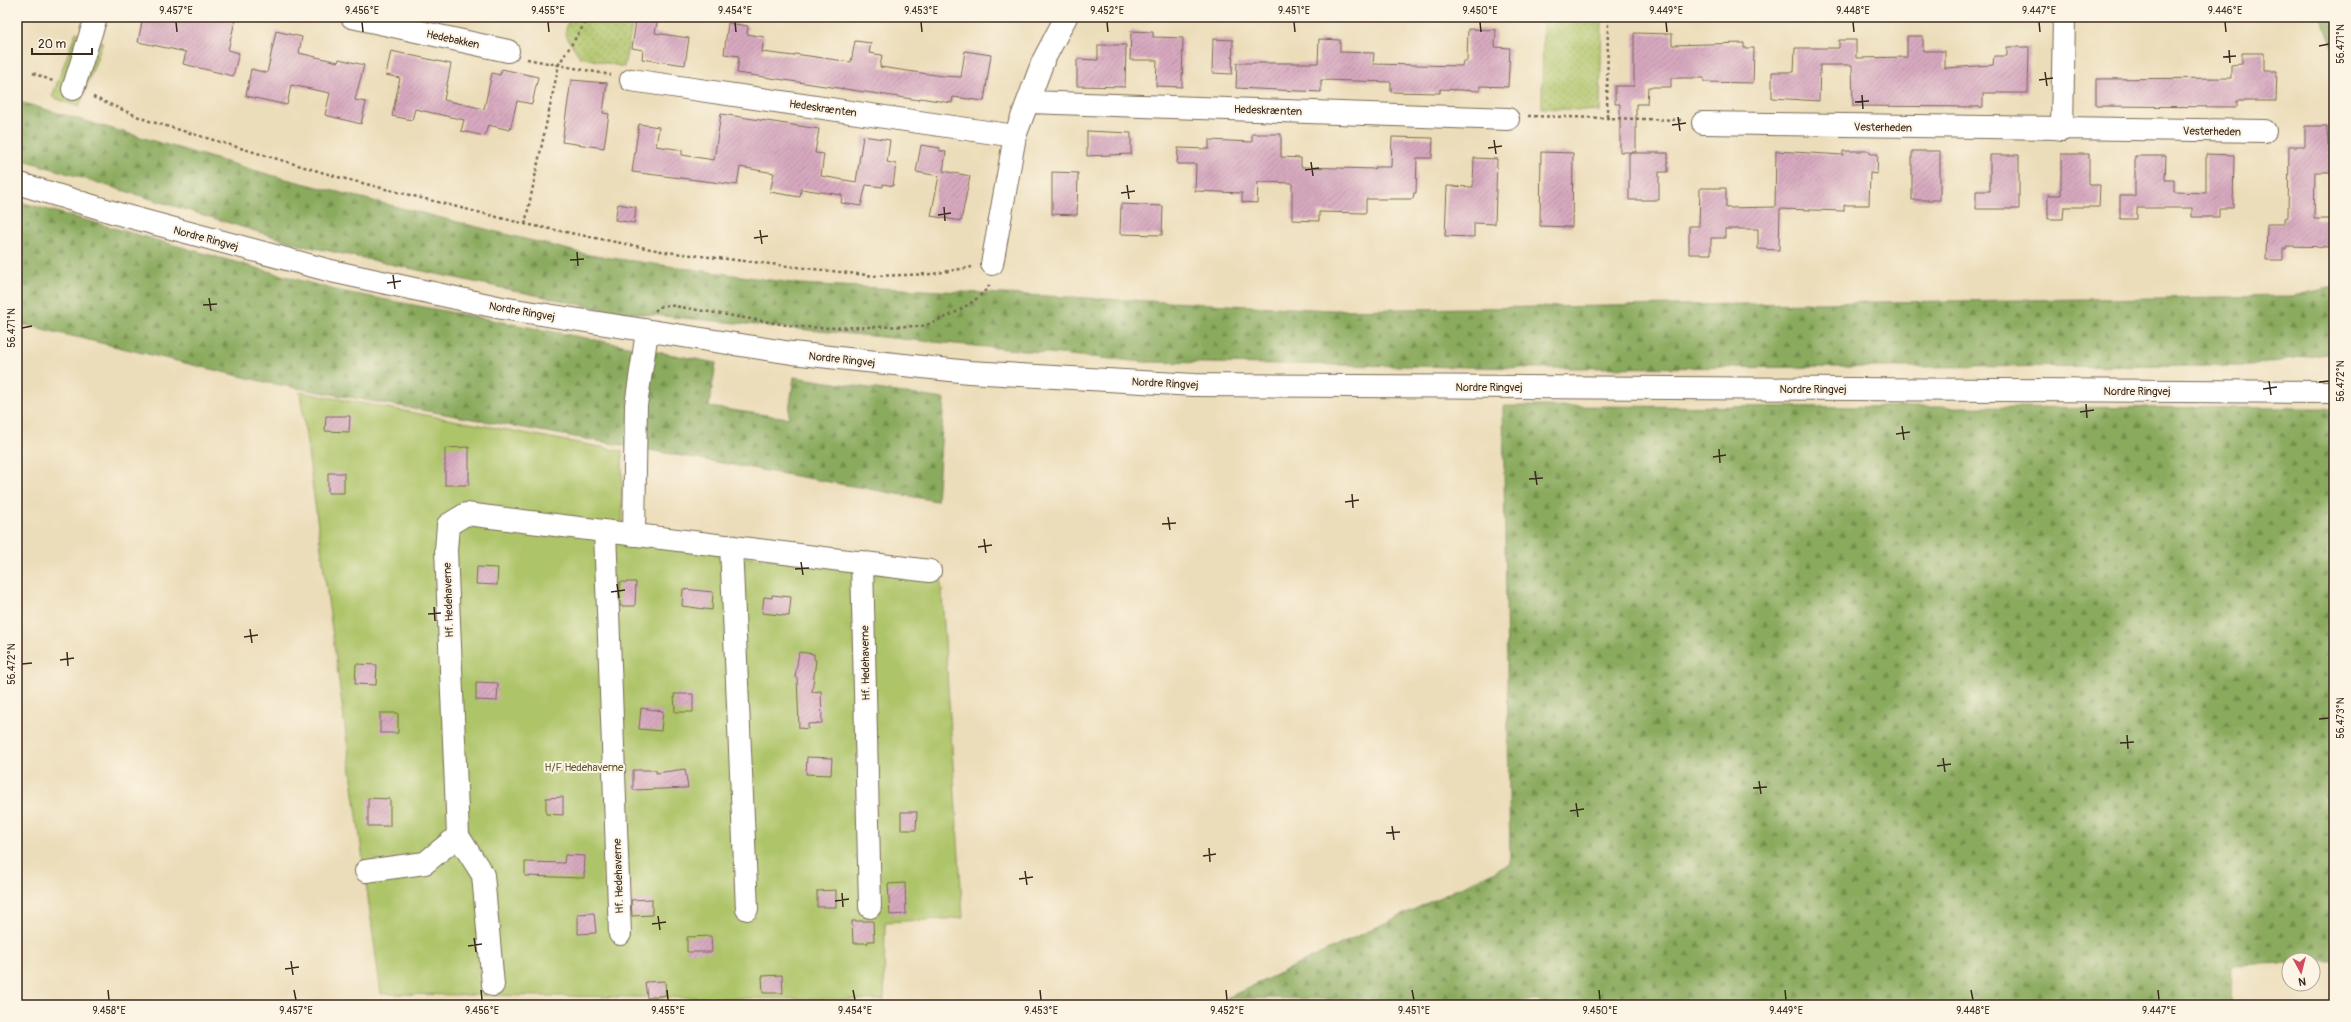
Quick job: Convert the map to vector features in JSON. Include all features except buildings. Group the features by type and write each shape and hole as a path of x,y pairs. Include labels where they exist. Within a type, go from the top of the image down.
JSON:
{"main road":[{"path":"73,89 96,17"},
{"name":"Hedebakken","path":"352,17 508,51"},
{"path":"992,264 1015,136 1029,102 1043,61 1066,17"},
{"path":"2062,130 2064,17"},
{"name":"Hedeskrænten","path":"631,80 1015,136"},
{"name":"Hedeskrænten","path":"1029,102 1508,119"},
{"name":"Vesterheden","path":"1704,124 2062,130 2265,131"},
{"name":"Nordre Ringvej","path":"17,183 119,214 331,271 502,308 647,332 792,353 969,372 1194,385 2334,392"},
{"path":"634,535 636,405 647,332"},
{"name":"Hf. Hedehaverne","path":"458,836 446,550 448,525 466,514 930,571"},
{"name":"Hf. Hedehaverne","path":"605,531 620,934"},
{"path":"731,546 747,909"},
{"name":"Hf. Hedehaverne","path":"862,562 870,907"},
{"path":"366,871 425,863 458,836 483,875 493,985"}],"path":[{"path":"525,224 559,64 589,17"},
{"path":"1607,117 1608,17"},
{"path":"508,51 514,58 559,64 631,80"},
{"path":"34,73 146,120 324,173 525,224 666,252 875,276 932,274 992,264 990,286 982,294 932,324 820,328 792,326 668,305 659,307 655,310 647,332"},
{"path":"1508,119 1532,115 1678,120 1704,124"}],"green space":[{"path":"569,17 634,17 624,67 580,57 565,34"},
{"path":"1543,17 1602,17 1600,111 1542,108"},
{"path":"2320,17 2334,17 2334,53 2322,21"},
{"path":"76,32 103,42 79,107 52,97"},
{"path":"17,101 274,176 589,255 799,284 1333,310 2292,296 2334,287 2334,353 2245,366 1534,368 1143,362 610,311 301,245 17,158"},
{"path":"17,201 335,290 716,363 709,407 788,418 794,377 944,399 937,501 269,383 17,323"},
{"name":"H/F Hedehaverne","path":"300,392 622,451 623,542 941,579 963,918 885,922 884,1000 381,994"},
{"path":"1503,406 2326,408 2334,410 2334,961 2321,961 2321,952 2281,952 2281,963 2232,965 2231,1005 1704,1005 1615,996 1614,1005 1540,1005 1540,1001 1227,998 1510,864"}]}
